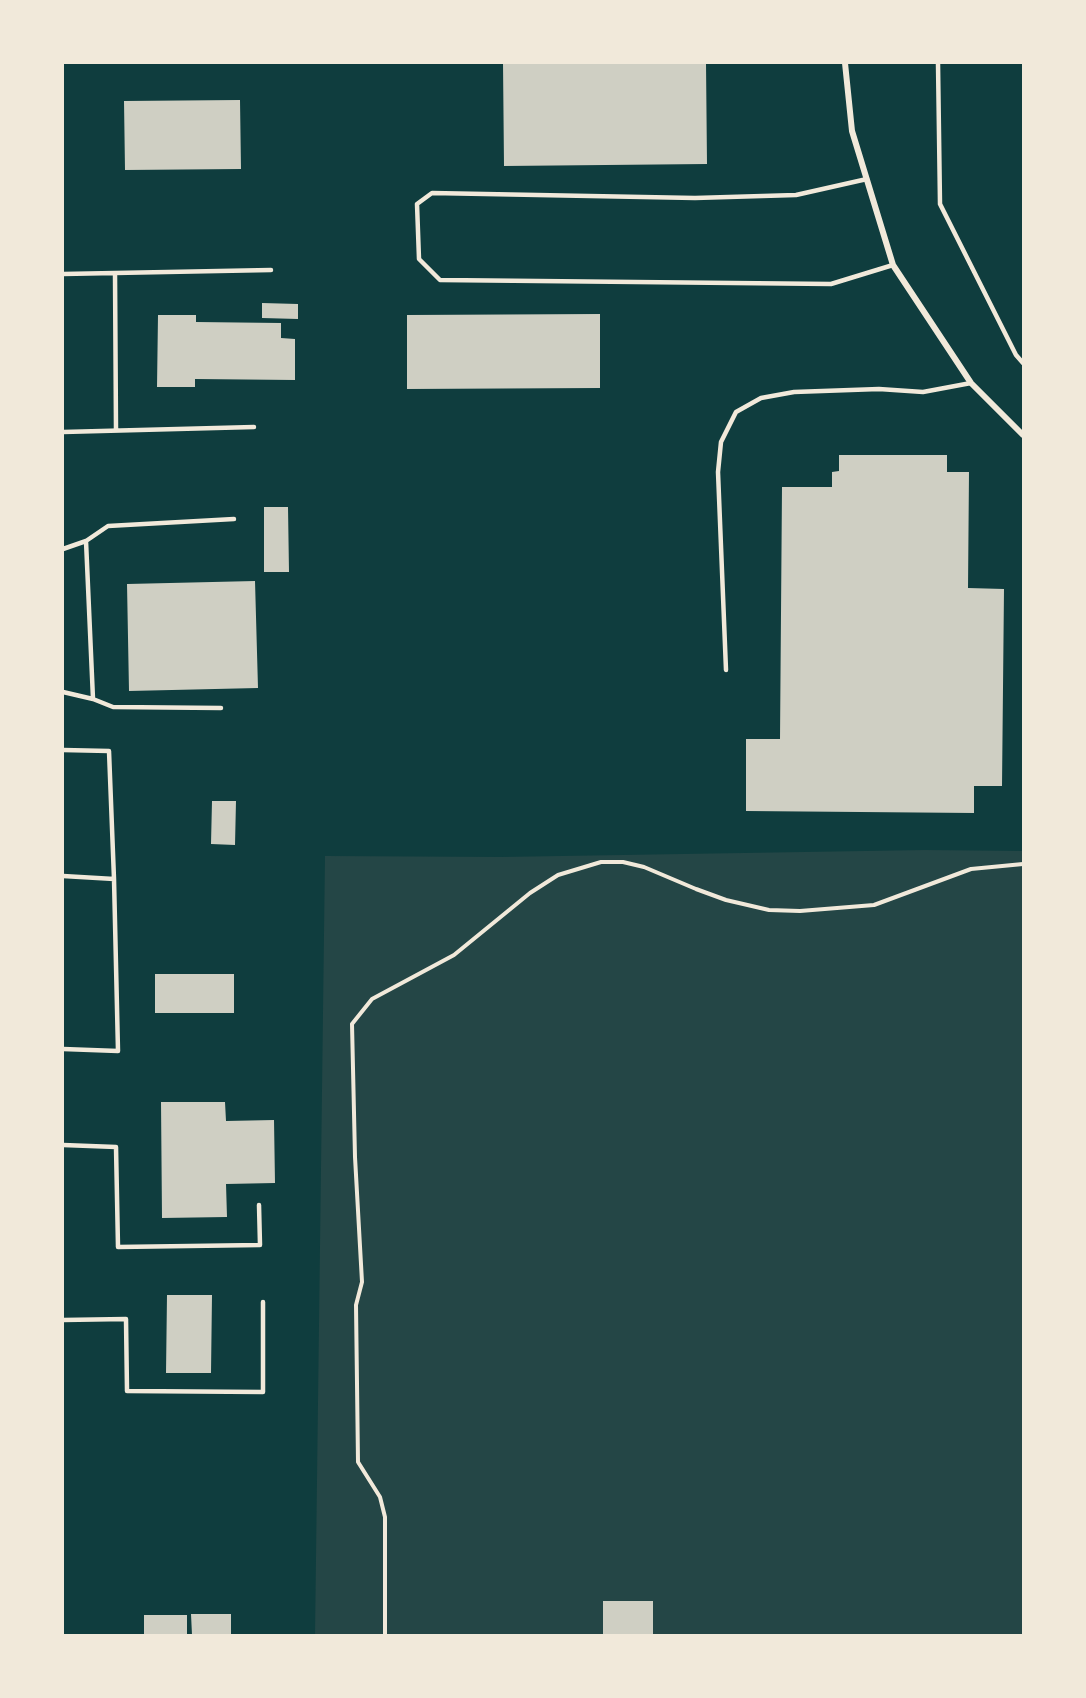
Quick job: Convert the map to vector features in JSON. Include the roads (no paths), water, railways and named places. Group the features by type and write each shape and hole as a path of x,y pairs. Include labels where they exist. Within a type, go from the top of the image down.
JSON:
{"street":[{"path":"845,63 852,131 893,264 971,383 1023,435"}],"lane":[{"path":"938,63 940,204 1016,355 1023,363"},
{"path":"867,179 796,195 695,198 432,194 417,204 418,259 440,280 831,284 893,264"},
{"path":"63,274 271,270"},
{"path":"115,273 116,430"},
{"path":"726,670 718,472 721,442 736,412 761,398 794,392 879,389 923,392 971,383"},
{"path":"63,432 254,427"},
{"path":"63,549 86,541 108,526 234,519"},
{"path":"86,541 93,699"},
{"path":"63,692 93,699 113,707 221,708"},
{"path":"63,750 109,752 118,1051 63,1049"},
{"path":"63,876 114,879"},
{"path":"63,1145 116,1147 118,1247 260,1245 259,1205"},
{"path":"63,1320 126,1319 127,1391 263,1392 263,1302"}]}
